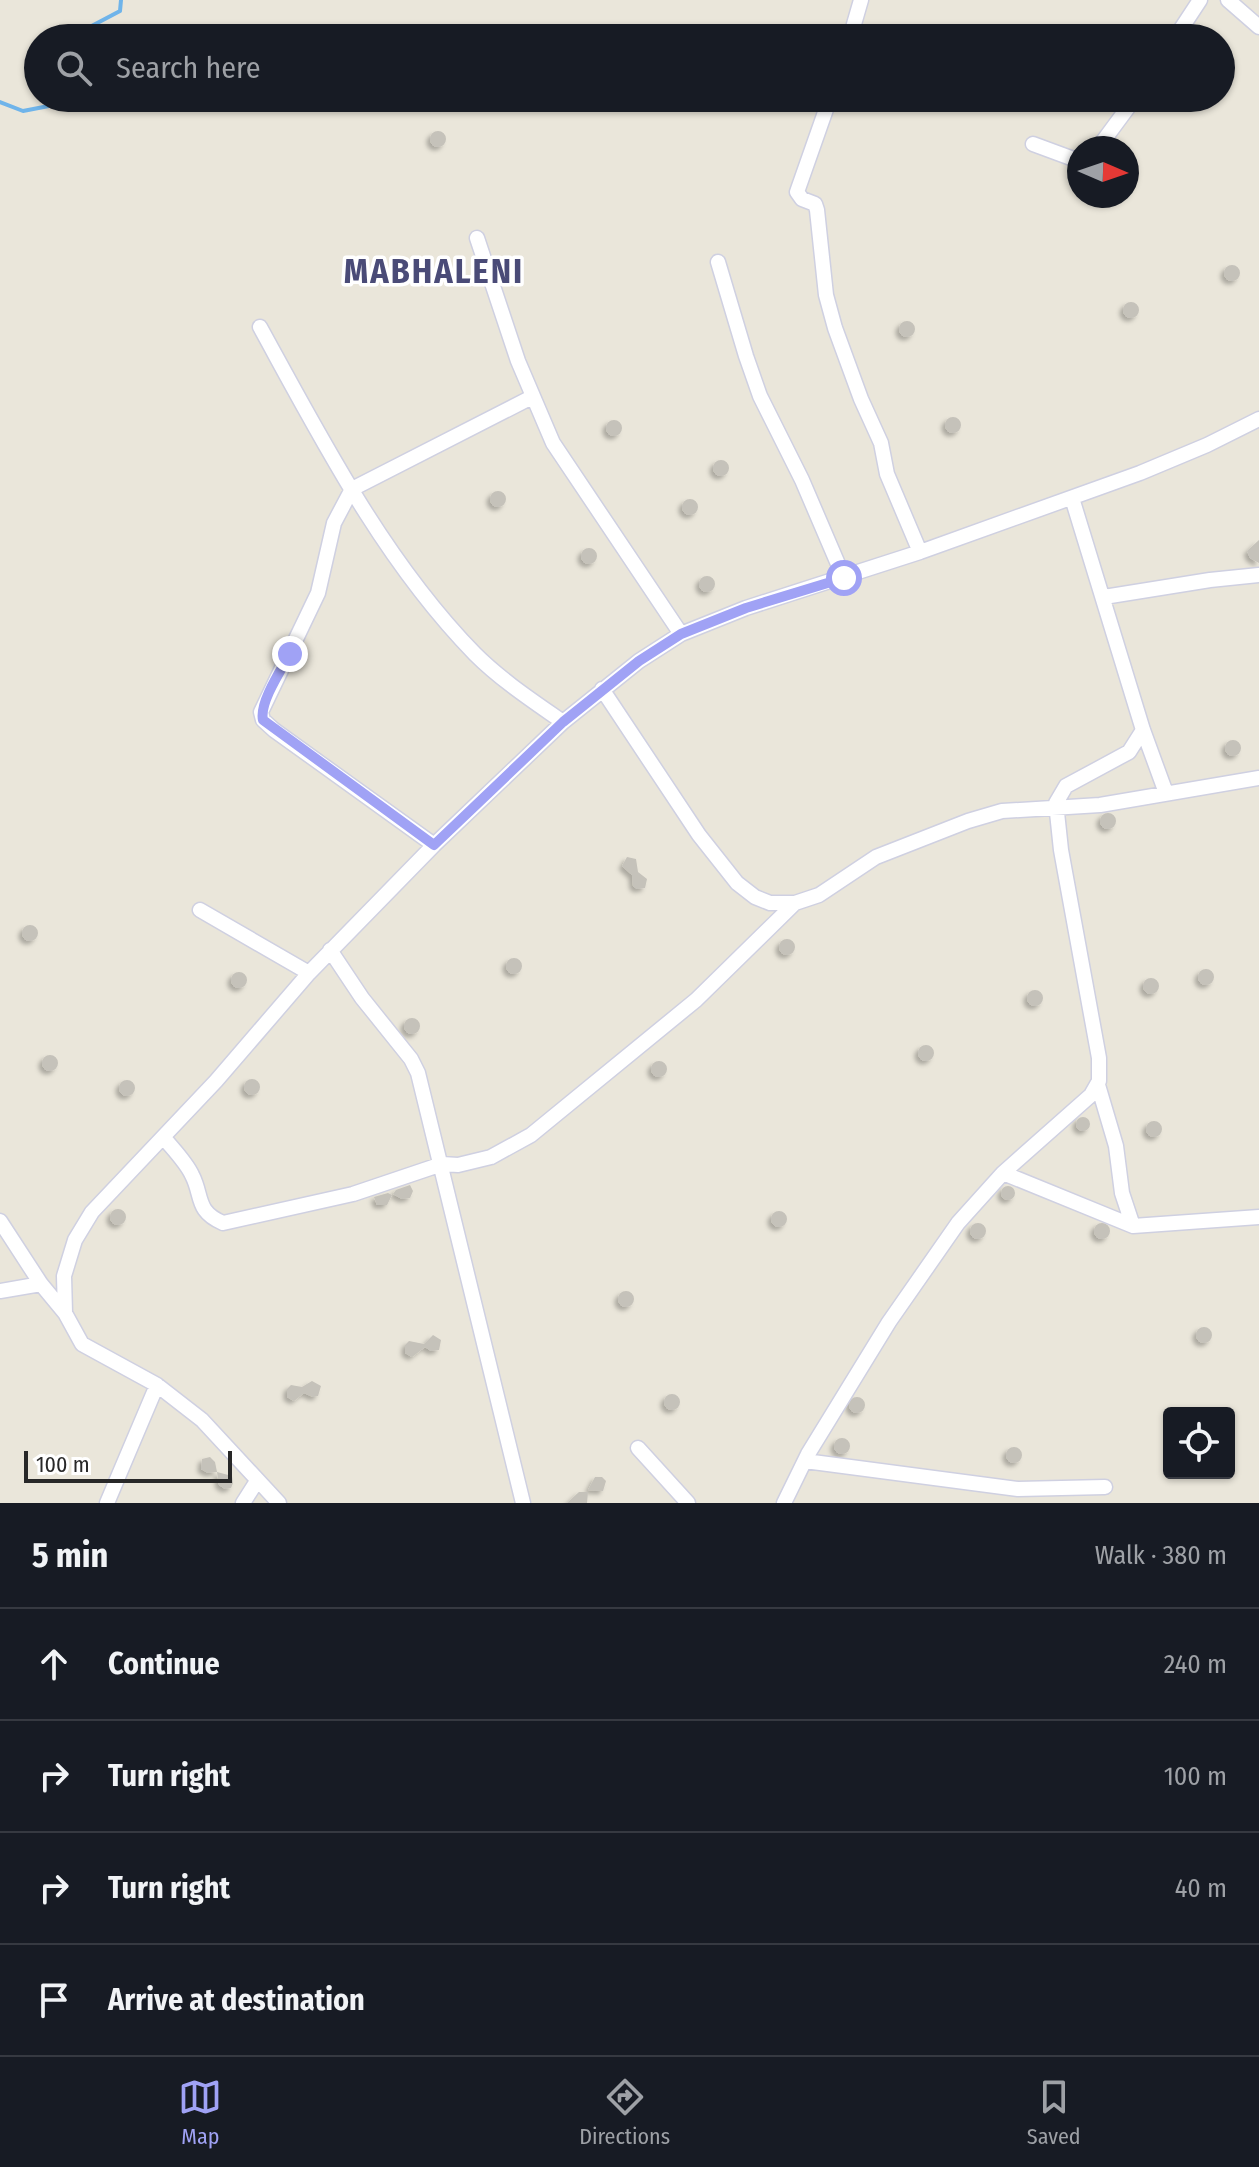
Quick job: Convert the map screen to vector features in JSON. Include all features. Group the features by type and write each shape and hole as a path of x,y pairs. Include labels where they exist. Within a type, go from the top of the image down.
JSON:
{"street":[{"path":"854,24 861,0"},
{"path":"1184,24 1200,0"},
{"path":"1228,0 1259,27"},
{"path":"825,112 797,192 802,199 815,204 826,295 835,328 881,443 887,474 920,552"},
{"path":"1107,136 1125,112"},
{"path":"1033,144 1067,157"},
{"path":"477,238 532,397 553,443 681,634"},
{"path":"718,262 760,396 802,480 844,578"},
{"path":"260,327 352,489 409,577 476,655 563,722"},
{"path":"434,845 274,730 263,720 261,712 314,602 334,523 352,489 532,397"},
{"path":"65,1313 64,1276 75,1240 92,1212 164,1138 330,950 434,845 602,689 681,634 746,608 844,578 1072,498 1207,445 1259,419"},
{"path":"1072,498 1143,730 1166,793"},
{"path":"1104,597 1259,575"},
{"path":"602,689 699,835 737,883 755,897 770,903 795,903 819,895 876,857 1002,811 1100,805 1259,778"},
{"path":"1133,1226 1122,1193 1116,1146 1098,1085 1100,1067 1092,1010 1084,979 1056,809 1057,797 1066,786 1129,752 1143,730"},
{"path":"164,1138 193,1175 200,1205 223,1223 353,1194 442,1164 458,1165 491,1157 531,1135 696,1000 795,903"},
{"path":"200,910 309,973"},
{"path":"330,950 362,998 411,1059 418,1073 523,1503"},
{"path":"784,1503 805,1461 889,1322 958,1223 1003,1173 1083,1103 1098,1085"},
{"path":"1003,1173 1133,1226 1259,1217"},
{"path":"0,1221 41,1284 65,1313 82,1344 157,1385 202,1420 279,1503"},
{"path":"0,1291 41,1284"},
{"path":"107,1503 157,1385"},
{"path":"638,1448 688,1503"},
{"path":"805,1461 1018,1489 1105,1487"},
{"path":"243,1503 257,1481"}],"building":[{"path":"438,131 444,133 444,145 438,147 432,145 430,139 432,133"},
{"path":"1232,265 1238,267 1238,279 1232,281 1226,279 1224,273 1226,267"},
{"path":"1131,302 1137,304 1137,316 1131,318 1125,316 1123,310 1125,304"},
{"path":"907,321 913,323 913,335 907,337 901,335 899,329 901,323"},
{"path":"953,417 959,419 959,431 953,433 947,431 945,425 947,419"},
{"path":"614,420 620,422 620,434 614,436 608,434 606,428 608,422"},
{"path":"721,460 727,462 727,474 721,476 715,474 713,468 715,462"},
{"path":"498,491 504,493 504,505 498,507 492,505 490,499 492,493"},
{"path":"690,499 696,501 696,513 690,515 684,513 682,507 684,501"},
{"path":"1259,540 1259,563 1250,558 1247,551"},
{"path":"589,548 595,550 595,562 589,564 583,562 581,556 583,550"},
{"path":"707,576 713,578 713,590 707,592 701,590 699,584 701,578"},
{"path":"1233,740 1239,742 1239,754 1233,756 1227,754 1225,748 1227,742"},
{"path":"1108,813 1116,821 1108,829 1100,821"},
{"path":"627,857 636,859 638,872 647,879 645,888 633,886 632,875 622,866"},
{"path":"30,925 36,927 36,939 30,941 24,939 22,933 24,927"},
{"path":"787,939 793,941 793,953 787,955 781,953 779,947 781,941"},
{"path":"514,958 520,960 520,972 514,974 508,972 506,966 508,960"},
{"path":"1206,969 1212,971 1212,983 1206,985 1200,983 1198,977 1200,971"},
{"path":"239,972 245,974 245,986 239,988 233,986 231,980 233,974"},
{"path":"1151,978 1157,980 1157,992 1151,994 1145,992 1143,986 1145,980"},
{"path":"1035,990 1041,992 1041,1004 1035,1006 1029,1004 1027,998 1029,992"},
{"path":"412,1018 418,1020 418,1032 412,1034 406,1032 404,1026 406,1020"},
{"path":"926,1045 932,1047 932,1059 926,1061 920,1059 918,1053 920,1047"},
{"path":"50,1055 56,1057 56,1069 50,1071 44,1069 42,1063 44,1057"},
{"path":"659,1061 665,1063 665,1075 659,1077 653,1075 651,1069 653,1063"},
{"path":"252,1079 258,1081 258,1093 252,1095 246,1093 244,1087 246,1081"},
{"path":"127,1080 133,1082 133,1094 127,1096 121,1094 119,1088 121,1082"},
{"path":"1083,1117 1090,1124 1083,1131 1076,1124"},
{"path":"1154,1121 1160,1123 1160,1135 1154,1137 1148,1135 1146,1129 1148,1123"},
{"path":"410,1185 413,1191 410,1198 402,1199 393,1194 396,1190"},
{"path":"1008,1186 1015,1193 1008,1200 1001,1193"},
{"path":"388,1193 392,1195 387,1205 377,1205 374,1197"},
{"path":"118,1209 124,1211 124,1223 118,1225 112,1223 110,1217 112,1211"},
{"path":"779,1211 785,1213 785,1225 779,1227 773,1225 771,1219 773,1213"},
{"path":"978,1223 984,1225 984,1237 978,1239 972,1237 970,1231 972,1225"},
{"path":"1102,1223 1110,1231 1102,1239 1094,1231"},
{"path":"626,1291 632,1293 632,1305 626,1307 620,1305 618,1299 620,1293"},
{"path":"1204,1327 1210,1329 1210,1341 1204,1343 1198,1341 1196,1335 1198,1329"},
{"path":"433,1335 441,1340 439,1350 431,1351 425,1347 412,1357 405,1353 405,1345 409,1341 424,1344"},
{"path":"312,1381 321,1386 318,1396 304,1393 294,1401 287,1397 287,1389 291,1385 302,1387"},
{"path":"672,1394 678,1396 678,1408 672,1410 666,1408 664,1402 666,1396"},
{"path":"857,1397 865,1405 857,1413 849,1405"},
{"path":"842,1438 848,1440 848,1452 842,1454 836,1452 834,1446 836,1440"},
{"path":"1014,1447 1020,1449 1020,1461 1014,1463 1008,1461 1006,1455 1008,1449"},
{"path":"210,1457 215,1462 217,1472 208,1473 201,1469 202,1459"},
{"path":"217,1472 232,1476 231,1488 225,1489 219,1485"},
{"path":"595,1477 606,1481 603,1491 588,1490"},
{"path":"579,1492 588,1492 587,1503 567,1503"}],"waterway":[{"path":"95,24 120,11 121,0"},
{"path":"0,102 24,111"}],"district":[{"name":"MABHALENI","path":"434,271"}],"route":[{"path":"290,654 264,703 261,712 263,720 434,845 563,722 639,661 681,634 746,608 844,578"}]}
